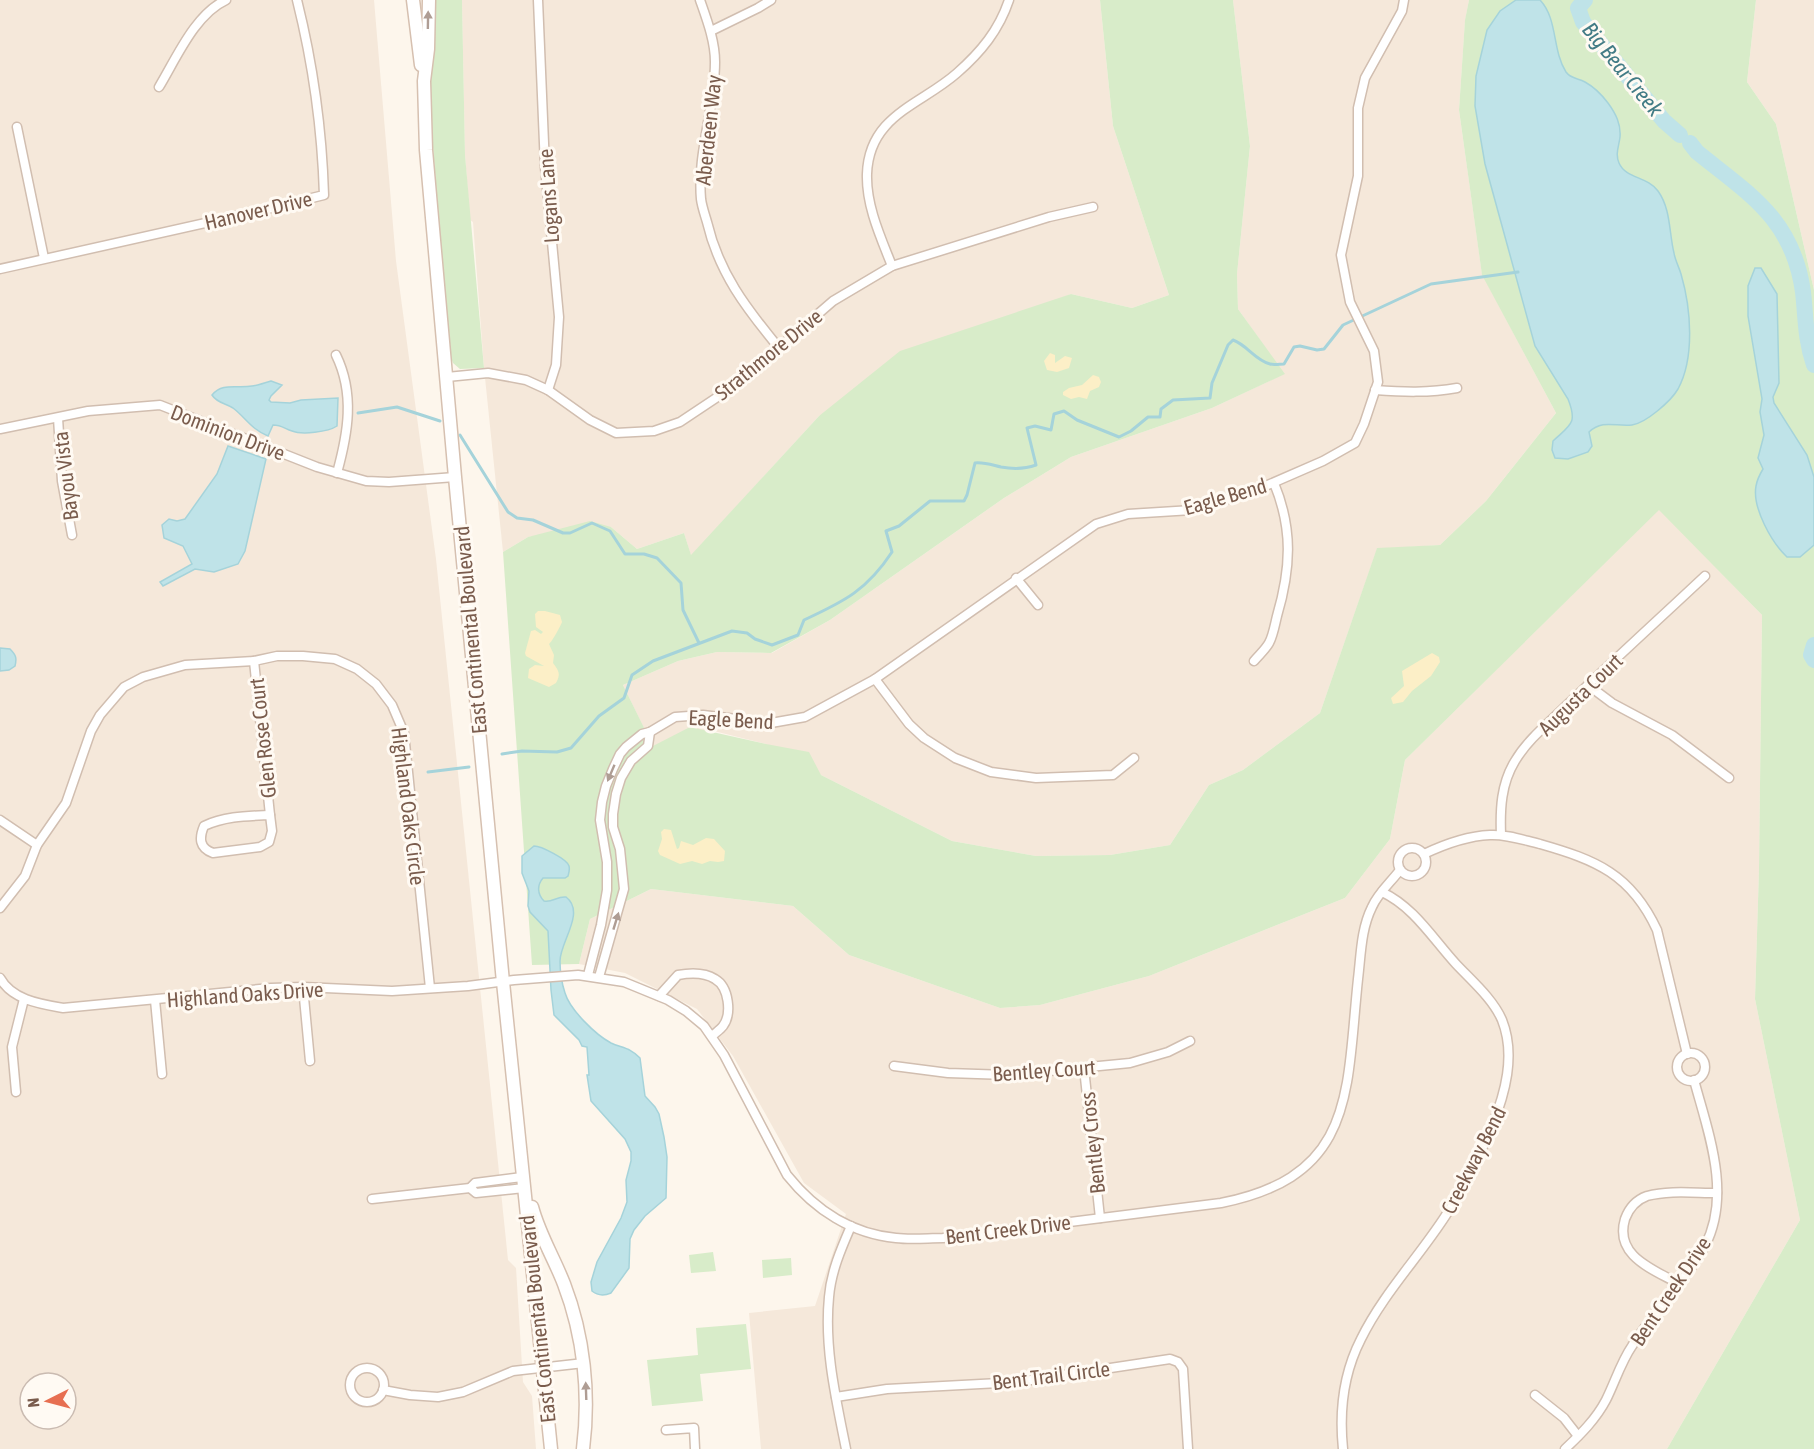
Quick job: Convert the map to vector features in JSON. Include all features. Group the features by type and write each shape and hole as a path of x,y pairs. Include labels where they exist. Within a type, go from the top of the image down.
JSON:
{"main road":[{"name":"East Continental Boulevard","path":"413,0 424,81 426,150 503,982 551,1449"},
{"name":"East Continental Boulevard","path":"424,81 428,49 429,0"},
{"path":"523,1183 535,1218 570,1301 578,1331 584,1363 586,1399 583,1449"}],"street":[{"path":"159,87 204,15 226,0"},
{"name":"Hanover Drive","path":"0,269 259,212 324,195 316,91 297,0"},
{"name":"Logans Lane","path":"538,0 545,167 559,317 556,365 548,390"},
{"name":"Aberdeen Way","path":"700,0 711,31 715,62 711,112 704,141 701,201 708,230 722,266 746,308 779,348"},
{"path":"711,31 771,0"},
{"path":"892,266 870,202 867,174 870,156 877,140 886,125 902,110 955,75 980,51 1002,21 1009,0"},
{"name":"Eagle Bend","path":"588,975 606,897 607,862 600,820 606,786 620,754 642,734 650,732 675,717 726,717 771,723 805,717 875,679 1096,524 1128,514 1192,510 1254,491 1323,461 1355,443 1378,382 1374,351 1350,302 1341,255 1358,176 1358,108 1365,78 1402,11 1404,0"},
{"path":"17,127 44,258"},
{"name":"Strathmore Drive","path":"447,377 488,373 526,380 548,390 590,420 616,433 654,431 680,422 737,384 833,301 892,266 1049,217 1093,207"},
{"path":"336,355 343,370 348,404 344,448 337,474"},
{"path":"1375,390 1407,393 1457,388"},
{"name":"Dominion Drive","path":"0,429 108,408 160,405 337,474 366,481 389,482 455,477"},
{"name":"Bayou Vista","path":"58,418 62,481 72,535"},
{"path":"1254,661 1270,642 1283,597 1288,563 1288,533 1284,507 1274,483"},
{"name":"Augusta Court","path":"1501,836 1500,803 1508,775 1516,759 1536,735 1705,576"},
{"path":"1016,578 1038,605"},
{"name":"Highland Oaks Circle","path":"0,908 25,876 37,845 66,803 91,730 100,715 124,687 159,671 184,665 254,661 277,656 312,656 335,659 367,676 392,705 404,733 430,988"},
{"name":"Glen Rose Court","path":"254,661 272,831 269,842 260,847 213,853 206,850 201,843 200,835 204,826 240,816 270,815"},
{"path":"875,679 909,724 924,738 955,758 991,772 1036,778 1113,775 1134,758"},
{"path":"1588,685 1612,704 1672,735 1729,778"},
{"path":"599,977 624,889 620,849 613,827 616,795 621,778 631,761 648,746 650,732"},
{"path":"0,820 37,845"},
{"path":"1424,854 1457,841 1475,837 1512,836 1582,856 1615,876 1638,897 1649,912 1657,930 1687,1054"},
{"path":"1416,848 1424,854 1425,868 1419,875 1408,876 1400,870 1397,861 1401,852 1416,848"},
{"name":"Bent Creek Drive","path":"503,982 588,975 624,982 659,996 686,1011 704,1026 724,1055 787,1175 799,1190 824,1212 851,1226 878,1236 899,1239 943,1238 1221,1203 1251,1197 1295,1175 1322,1151 1333,1132 1345,1095 1363,932 1372,906 1400,870"},
{"name":"Creekway Bend","path":"1343,1449 1340,1425 1341,1401 1360,1340 1377,1311 1446,1216 1461,1191 1480,1155 1504,1098 1509,1063 1502,1020 1485,995 1405,905 1382,892"},
{"path":"659,996 678,975 693,973 714,978 726,993 728,1012 722,1027 712,1036"},
{"path":"0,978 4,984 24,999 12,1047 16,1092"},
{"name":"Highland Oaks Drive","path":"24,999 36,1004 63,1008 271,988 303,987 372,991 503,982"},
{"path":"303,987 310,1061"},
{"path":"155,1000 162,1074"},
{"name":"Bentley Court","path":"894,1066 948,1073 1007,1075 1130,1064 1168,1052 1190,1041"},
{"path":"1687,1054 1699,1056 1704,1063 1702,1075 1694,1080 1684,1078 1678,1071 1679,1060 1687,1054"},
{"name":"Bentley Cross","path":"1084,1068 1100,1218"},
{"name":"Bent Creek Drive","path":"1565,1449 1589,1425 1605,1401 1629,1349 1679,1284 1711,1231 1716,1211 1717,1193 1714,1156 1694,1080"},
{"path":"372,1199 470,1188 475,1183 523,1183"},
{"path":"1679,1284 1648,1267 1629,1251 1623,1241 1627,1214 1637,1201 1653,1195 1675,1192 1717,1193"},
{"path":"846,1449 832,1369 829,1296 838,1256 851,1226"},
{"name":"Bent Trail Circle","path":"836,1397 887,1389 1018,1382 1170,1359 1178,1362 1183,1369 1188,1449"},
{"path":"383,1390 438,1397 463,1392 513,1371 584,1363"},
{"path":"374,1369 382,1378 383,1390 375,1400 364,1402 352,1394 350,1380 358,1370 374,1369"},
{"path":"1535,1395 1564,1418 1578,1436"},
{"path":"666,1430 694,1428 696,1449"}],"shaded area":[{"path":"0,0 374,0 396,261 436,559 508,1260 516,1268 523,1382 532,1396 536,1449 0,1449"},
{"path":"462,0 1100,0 1113,126 1169,295 1132,308 1071,294 819,416 691,556 684,533 637,549 611,527 528,537 503,552 465,155"},
{"path":"1233,0 1469,0 1465,21 1459,110 1482,274 1556,413 1486,501 1440,545 1377,549 1320,713 1243,770 1209,785 1170,845 1110,855 1036,856 952,841 821,775 766,744 710,730 653,747 623,685 678,661 717,652 772,653 830,620 1004,498 1071,457 1212,408 1284,374 1238,309 1237,274 1250,146"},
{"path":"1756,0 1814,0 1814,290 1776,124 1747,82"},
{"path":"1659,509 1762,615 1755,999 1800,1220 1667,1449 761,1449 749,1313 815,1306 846,1214 804,1183 733,1056 697,1009 625,973 579,964 590,919 651,889 793,906 849,955 1000,1008 1040,1005 1149,976 1345,898 1390,839 1405,760"}],"green space":[{"path":"434,0 462,0 465,155 484,368 460,369 453,363 450,355 429,98"},
{"path":"1100,0 1233,0 1250,146 1237,274 1238,309 1285,374 1212,408 1071,457 1004,498 830,620 771,653 717,652 678,661 623,685 653,746 690,727 809,752 821,775 952,841 1036,856 1110,855 1170,845 1209,785 1243,770 1320,713 1377,548 1440,545 1486,501 1556,413 1482,275 1459,110 1465,20 1469,0 1756,0 1747,82 1776,124 1814,290 1814,1449 1667,1449 1800,1220 1755,999 1762,615 1659,510 1405,760 1390,839 1345,898 1149,976 1040,1005 1000,1008 849,955 793,906 651,889 590,919 579,964 532,965 503,552 528,537 590,521 611,527 637,549 684,533 691,555 819,416 900,351 1071,294 1132,308 1169,295 1113,126"},
{"path":"713,1252 716,1271 691,1273 689,1255"},
{"path":"791,1258 792,1275 763,1278 762,1260"},
{"path":"746,1324 751,1369 700,1374 703,1401 652,1406 647,1360 698,1355 696,1328"}],"sand":[{"path":"1050,353 1055,355 1055,363 1065,356 1072,358 1069,368 1057,372 1047,370 1044,361"},
{"path":"1093,375 1099,377 1101,382 1099,387 1090,391 1087,399 1079,397 1071,399 1063,395 1063,392 1069,388 1082,385"},
{"path":"538,611 560,615 562,622 549,644 554,655 553,663 559,675 556,683 549,687 528,678 529,669 535,665 544,666 526,656 525,653 531,631 535,630 541,634 543,632 536,627 535,614"},
{"path":"1432,653 1439,657 1440,662 1431,676 1412,691 1403,702 1393,704 1391,698 1404,686 1402,671"},
{"path":"664,829 671,830 677,849 681,841 693,845 706,838 714,839 725,851 724,861 710,861 702,864 692,861 680,864 660,855 658,851 662,839 661,832"}],"water":[{"path":"1516,0 1540,0 1546,8 1566,72 1595,89 1616,115 1620,132 1617,153 1622,168 1653,186 1662,198 1689,317 1687,363 1675,394 1658,411 1638,423 1594,428 1589,432 1592,446 1588,452 1568,459 1555,458 1552,450 1553,441 1571,423 1571,407 1535,346 1485,164 1475,106 1476,76 1487,30 1500,11"},
{"path":"1755,268 1761,268 1777,294 1779,383 1773,397 1774,403 1807,455 1814,477 1814,545 1800,557 1787,557 1781,551 1764,524 1757,504 1756,486 1763,469 1758,458 1764,435 1760,412 1762,399 1748,316 1748,286"},
{"path":"271,381 282,385 271,396 269,400 271,402 290,403 301,400 338,398 337,426 302,433 273,425 268,436 253,427 233,408 212,395 226,387 246,387"},
{"path":"228,446 266,459 245,551 238,564 214,572 195,569 163,586 160,582 192,564 183,546 164,538 162,525 169,519 177,521 185,519 217,474"},
{"path":"0,648 10,649 15,655 15,666 9,670 0,671"},
{"path":"534,846 553,853 569,866 568,876 543,878 539,890 544,901 566,897 574,911 560,961 562,982 568,1000 584,1021 598,1034 640,1058 645,1096 659,1114 664,1137 667,1157 666,1198 645,1216 634,1230 630,1239 629,1268 611,1293 606,1295 599,1295 592,1291 591,1282 597,1262 627,1202 626,1180 631,1152 625,1139 591,1101 587,1075 589,1075 587,1047 582,1046 554,1015 548,931 530,912 529,891 522,873 522,856"}],"waterway":[{"name":"Big Bear Creek","path":"1585,0 1578,8 1583,22 1664,121 1680,135"},
{"name":"Big Bear Creek","path":"1690,143 1697,152 1766,210 1790,245 1798,267 1807,337 1814,365"},
{"path":"502,754 522,751 557,752 571,748 599,716 624,698 632,675 653,661 732,631 747,633 755,639 772,645 798,635 804,620 832,607 854,593 883,565 892,552 886,531 899,526 930,501 964,501 975,463 1014,468 1036,465 1027,428 1035,426 1051,430 1054,414 1064,411 1077,420 1119,437 1131,431 1148,417 1160,417 1161,409 1173,400 1210,398 1212,383 1228,345 1233,340 1265,362 1284,364 1294,347 1324,349 1343,325 1431,284 1518,272"},
{"path":"358,413 397,407 440,421"},
{"path":"460,435 508,512 517,518 533,520 563,533 570,533 592,523 610,531 625,554 644,554 657,558 681,583 683,610 699,643"},
{"name":"Big Bear Creek","path":"1814,645 1811,655 1814,660"},
{"path":"428,772 469,767"}]}
